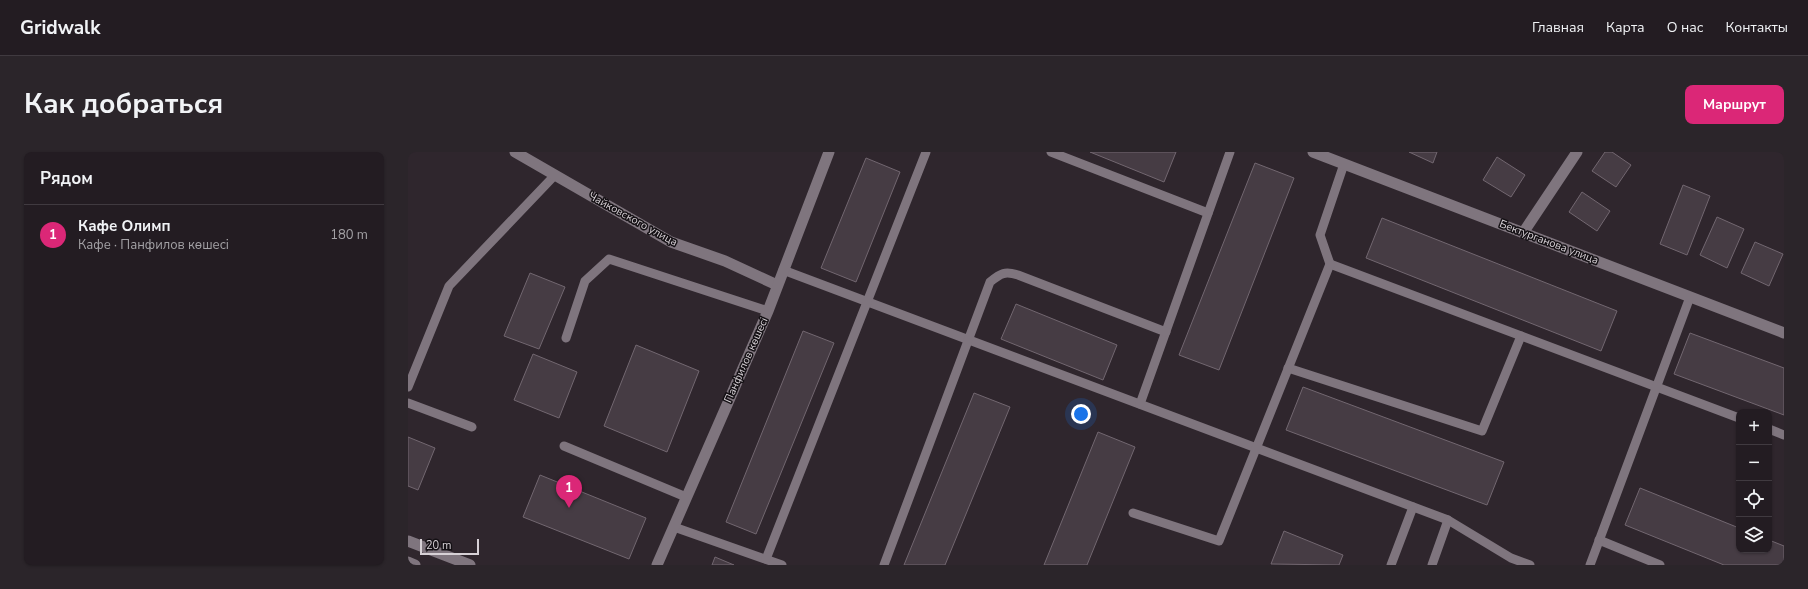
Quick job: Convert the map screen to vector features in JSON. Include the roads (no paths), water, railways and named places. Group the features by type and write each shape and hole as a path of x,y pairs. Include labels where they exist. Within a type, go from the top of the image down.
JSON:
{"street":[{"name":"Чайковского улица","path":"515,152 671,242 725,261 778,285"},
{"name":"Панфилов көшесі","path":"657,565 768,311 829,152"},
{"name":"Бектурганова улица","path":"1314,152 1784,333"},
{"path":"1524,233 1577,152"},
{"path":"408,541 470,565"},
{"path":"408,562 415,565"}],"lane":[{"path":"766,559 926,152"},
{"path":"1051,152 1208,213"},
{"path":"1140,404 1230,152"},
{"path":"1133,513 1219,541 1330,264 1320,235 1344,164"},
{"path":"408,387 449,286 555,175"},
{"path":"566,338 585,281 609,259 768,311"},
{"path":"1330,264 1736,417"},
{"path":"783,270 1448,520 1511,558 1530,565"},
{"path":"884,565 990,282 999,275 1008,272 1166,332"},
{"path":"1590,565 1690,297"},
{"path":"1288,368 1482,431 1521,336"},
{"path":"408,403 472,427"},
{"path":"1772,430 1784,435"},
{"path":"564,446 686,497"},
{"path":"1391,565 1413,507"},
{"path":"1432,565 1448,520"},
{"path":"674,527 782,565"},
{"path":"1599,540 1660,565"}],"place":[{"name":"Кафе Олимп","path":"569,508"}]}
